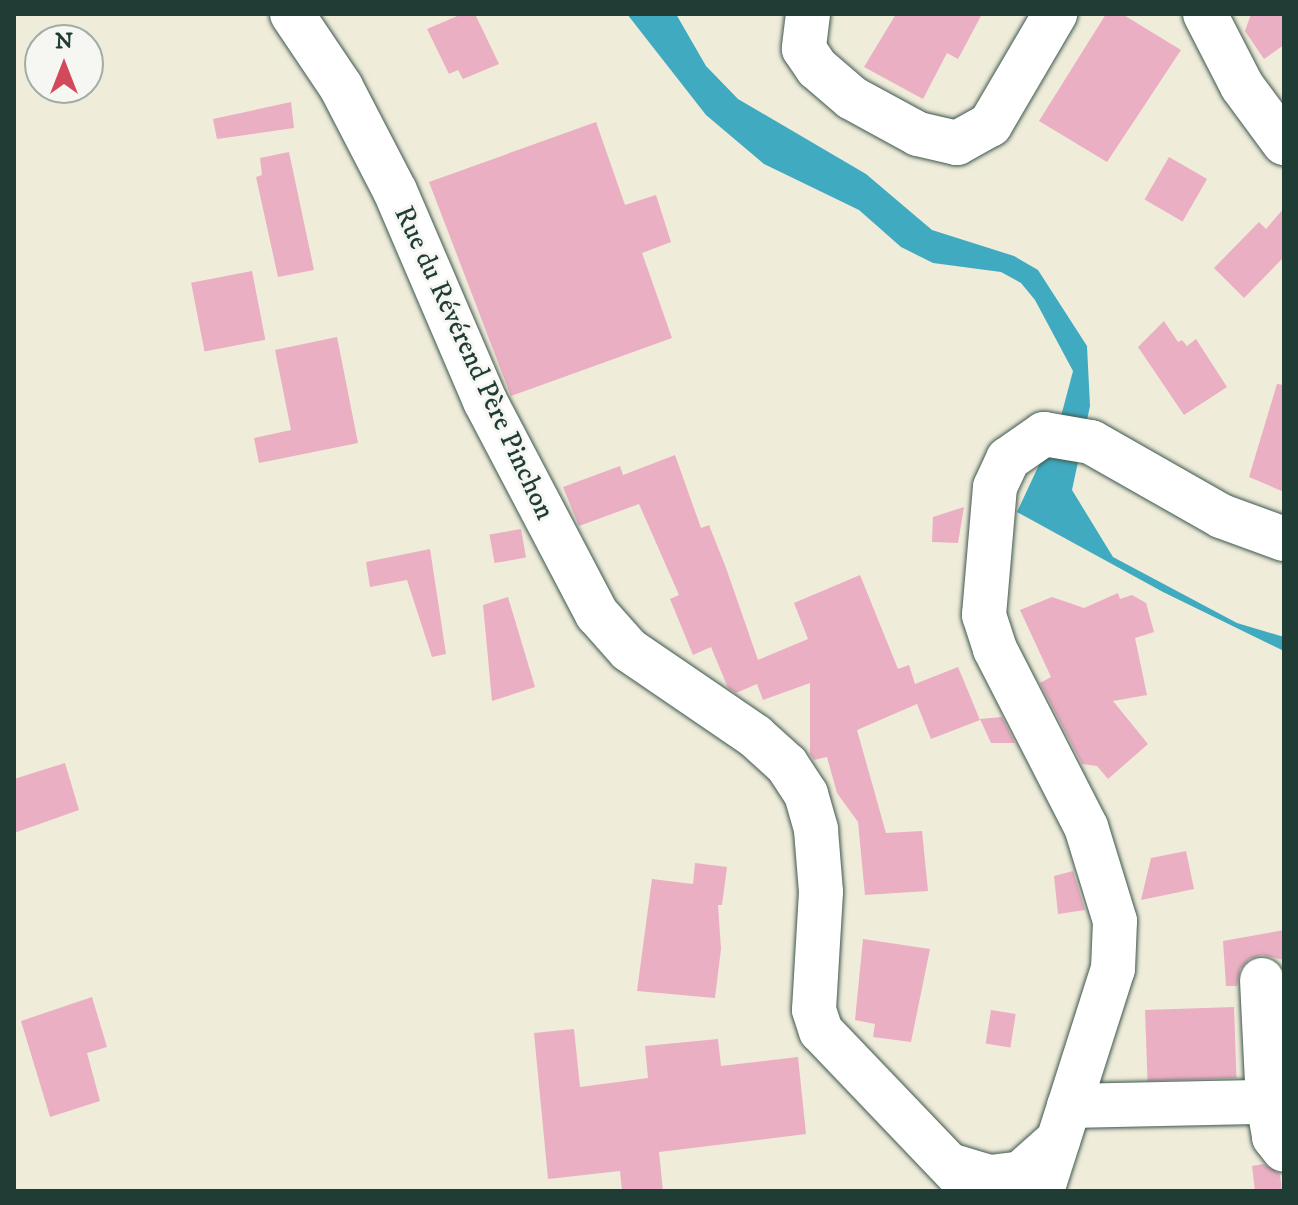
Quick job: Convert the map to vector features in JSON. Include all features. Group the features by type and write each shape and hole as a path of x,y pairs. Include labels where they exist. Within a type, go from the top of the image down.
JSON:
{"street":[{"name":"Rue du Révérend Père Pinchon","path":"292,14 341,87 395,191 485,401 597,614 629,650 755,736 787,765 806,794 816,830 821,892 814,1010 821,1031 963,1178"},
{"path":"808,14 804,49 817,68 852,98 918,134 957,143 990,125 1055,14"},
{"path":"1205,14 1242,86 1284,143"},
{"path":"1042,1191 1113,969 1115,921 1086,827 995,649 984,615 995,487 1008,459 1044,434 1091,442 1221,516 1284,539"},
{"path":"1262,980 1268,1102 1274,1137 1284,1150"},
{"path":"963,1178 1021,1173 1064,1123 1268,1102"}],"water":[{"path":"627,14 676,14 706,66 738,99 866,174 932,230 1014,256 1038,270 1087,346 1090,406 1072,490 1113,557 1237,623 1284,637 1284,651 1163,592 1017,512 1060,420 1073,371 1035,300 1021,283 1001,272 933,263 901,247 859,210 764,164 706,115"}],"building":[{"path":"462,14 475,14 499,64 463,79 458,70 449,74 427,29"},
{"path":"896,14 982,14 958,59 947,53 923,99 864,67"},
{"path":"1106,14 1122,14 1181,50 1107,162 1039,121"},
{"path":"1251,14 1284,14 1284,45 1264,59 1245,31"},
{"path":"291,102 294,128 217,139 213,119"},
{"path":"596,122 625,205 656,195 671,242 642,253 672,338 511,396 429,182"},
{"path":"289,152 314,270 278,277 256,177 262,175 260,158"},
{"path":"1169,157 1207,179 1183,221 1144,199"},
{"path":"1284,208 1284,257 1244,298 1214,268 1259,222 1266,229"},
{"path":"252,271 265,340 204,352 191,283"},
{"path":"1164,321 1178,342 1182,340 1187,346 1196,339 1227,387 1184,415 1138,347"},
{"path":"337,337 358,443 259,463 254,438 291,430 275,350"},
{"path":"1277,384 1284,385 1284,492 1249,477"},
{"path":"675,455 701,528 709,525 758,660 808,639 794,603 860,575 898,669 909,665 915,684 958,667 980,720 931,739 917,704 857,730 886,833 922,831 928,891 865,895 858,822 837,793 827,757 814,760 810,754 810,683 763,700 757,684 736,693 728,688 711,647 693,655 670,599 679,595 639,504 579,526 563,487 620,466 623,475"},
{"path":"964,507 958,543 932,542 933,517"},
{"path":"521,529 526,558 495,563 489,535"},
{"path":"430,549 446,654 432,657 407,580 370,587 366,562"},
{"path":"1118,593 1120,599 1132,595 1146,603 1154,632 1135,638 1147,695 1113,701 1148,744 1108,779 1097,766 1082,764 1040,683 1051,677 1020,610 1052,597 1084,608"},
{"path":"508,597 535,687 492,701 483,605"},
{"path":"1002,717 1015,743 991,743 980,719"},
{"path":"65,763 79,810 14,833 14,779"},
{"path":"1186,851 1194,889 1141,900 1151,858"},
{"path":"695,863 727,867 722,905 718,905 721,949 715,998 637,991 652,879 693,884"},
{"path":"1073,871 1085,910 1058,914 1054,876"},
{"path":"1284,930 1284,960 1262,955 1249,959 1240,969 1237,986 1226,986 1223,941"},
{"path":"863,939 930,949 911,1042 873,1037 875,1024 855,1020"},
{"path":"92,997 107,1047 87,1053 100,1101 50,1117 21,1021"},
{"path":"1234,1007 1236,1078 1148,1081 1145,1010"},
{"path":"991,1010 1016,1014 1010,1047 986,1044"},
{"path":"574,1029 580,1087 648,1078 645,1046 718,1039 721,1066 798,1057 806,1134 659,1152 663,1191 622,1191 620,1171 548,1179 534,1033"},
{"path":"1263,1164 1280,1174 1282,1191 1255,1191 1252,1166"}]}
